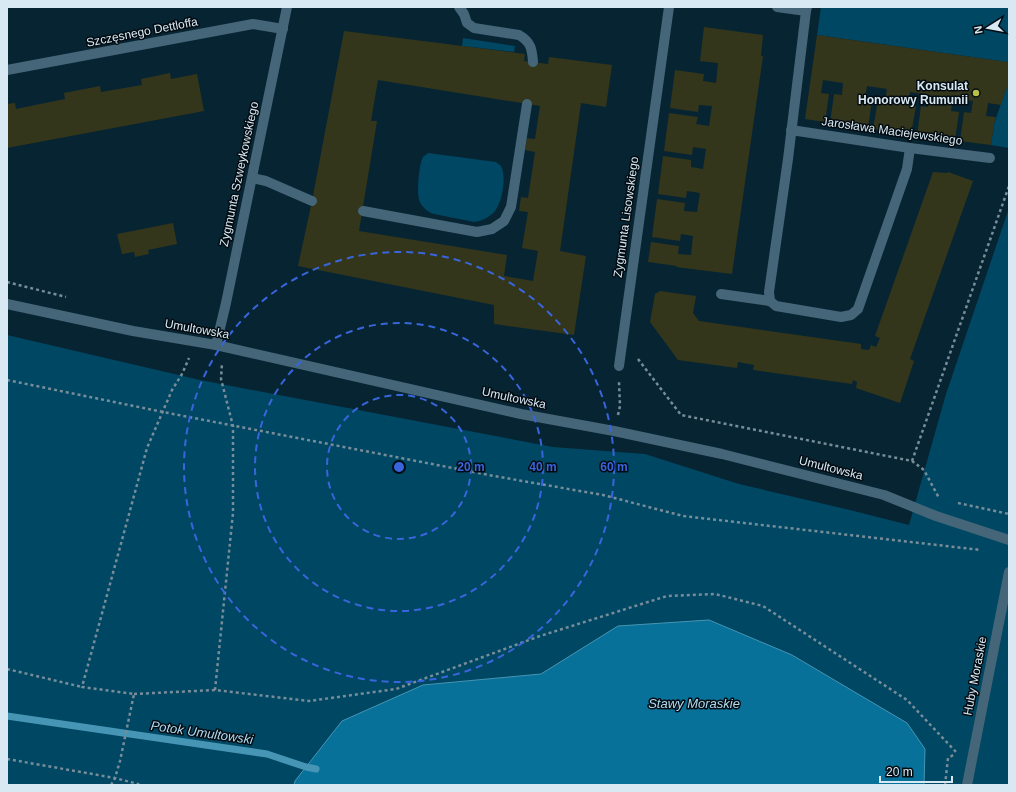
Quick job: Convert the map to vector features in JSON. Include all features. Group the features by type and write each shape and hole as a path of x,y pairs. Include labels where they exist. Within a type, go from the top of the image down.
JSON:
{"street":[{"name":"Zygmunta Szweykowskiego","path":"216,345 287,7"},
{"path":"459,7 464,14 467,23 474,28 519,35 525,38 530,45 533,62"},
{"name":"Zygmunta Lisowskiego","path":"618,366 669,7"},
{"path":"770,301 769,292 807,9 777,7"},
{"name":"Szczęsnego Dettloffa","path":"7,70 253,24 283,29"},
{"path":"363,210 477,232 492,228 504,221 511,207 526,104"},
{"name":"Jarosława Maciejewskiego","path":"791,130 910,148 990,158"},
{"path":"721,294 770,301 776,306 841,316 851,315 858,309 907,169 910,148"},
{"path":"252,178 266,181 312,201"},
{"name":"Umultowska","path":"7,304 133,331 216,345 521,414 614,431 722,454 884,495 936,516 1009,540"},
{"name":"Huby Moraskie","path":"967,785 1009,572"}],"path":[{"path":"912,461 1009,186"},
{"path":"623,339 682,415 912,461 924,470 940,499 936,516"},
{"path":"82,687 147,448 172,390 182,374 192,352 216,345 222,361 221,379 233,426 233,513 215,690"},
{"path":"614,431 620,406 618,366"},
{"path":"7,380 233,426 494,476 603,495 683,516 979,550 987,549"},
{"path":"955,502 1009,514"},
{"path":"7,669 82,687 134,694 215,690 309,701 396,689 540,636 667,596 715,594 763,606 907,700 957,753"},
{"path":"111,785 115,778 120,761 134,694"},
{"path":"7,759 115,778 139,785"}],"shaded area":[{"path":"821,7 1009,7 1009,65 1007,62 817,35"},
{"path":"463,38 515,46 514,52 462,46"},
{"path":"1009,84 1009,148 991,145 994,124"},
{"path":"428,153 496,162 501,166 504,176 504,183 500,202 495,211 486,218 474,222 434,214 426,210 420,202 418,187 419,172 423,157"},
{"path":"1009,208 1009,785 924,785 924,780 920,785 7,785 7,335 200,380 553,447 645,454 739,484 909,525 946,394","holes":["718,624 792,655 848,688"]}],"water":[{"name":"Stawy Moraskie","path":"709,620 792,655 907,723 925,749 924,785 294,785 295,781 342,721 423,685 541,674 618,626"}],"building":[{"path":"704,27 763,35 761,56 763,56 732,274 648,262 651,242 679,246 678,254 691,255 693,236 681,234 680,241 652,237 657,199 685,203 684,211 697,212 700,193 687,191 686,198 658,194 663,156 691,160 691,167 703,169 706,149 693,147 692,155 664,151 669,113 698,117 696,124 709,126 712,106 699,105 698,112 670,108 675,70 704,74 703,81 716,83 718,63 700,61"},
{"path":"344,31 525,54 524,61 548,64 549,57 612,65 606,107 581,103 560,251 586,256 574,335 494,324 494,305 298,266 312,201","holes":["378,80 540,106 535,139 527,138 525,150 535,152 528,198 521,197 519,211 528,212 522,248 538,251 533,281 504,276 507,255 359,231 377,121 371,121"]},
{"path":"817,35 1007,62 1009,65 1008,88 1006,89 1001,105 988,103 986,116 996,117 991,145 960,141 964,112 971,113 973,101 953,98 951,111 959,112 955,140 917,135 921,106 928,107 930,95 910,92 908,105 916,106 911,134 873,129 878,100 885,101 887,89 867,86 865,99 872,100 868,128 830,123 834,94 842,95 843,83 823,80 821,93 829,94 825,122 805,119"},
{"path":"170,73 171,79 197,74 204,111 7,148 7,104 15,103 16,109 65,99 64,93 100,86 101,92 142,85 141,79"},
{"path":"933,172 948,172 973,181 910,359 914,361 900,403 856,388 857,382 853,380 852,384 753,370 754,365 738,362 737,368 678,360 650,322 655,294 660,291 696,296 693,313 699,321 861,344 861,349 869,350 871,345 876,347 880,338 875,336"},
{"path":"173,223 177,244 148,250 149,254 135,257 134,252 122,254 117,234"}],"waterway":[{"name":"Potok Umultowski","path":"7,716 267,754 316,769"}],"place":[{"name":"Konsulat Honorowy Rumunii","path":"976,93"}]}
